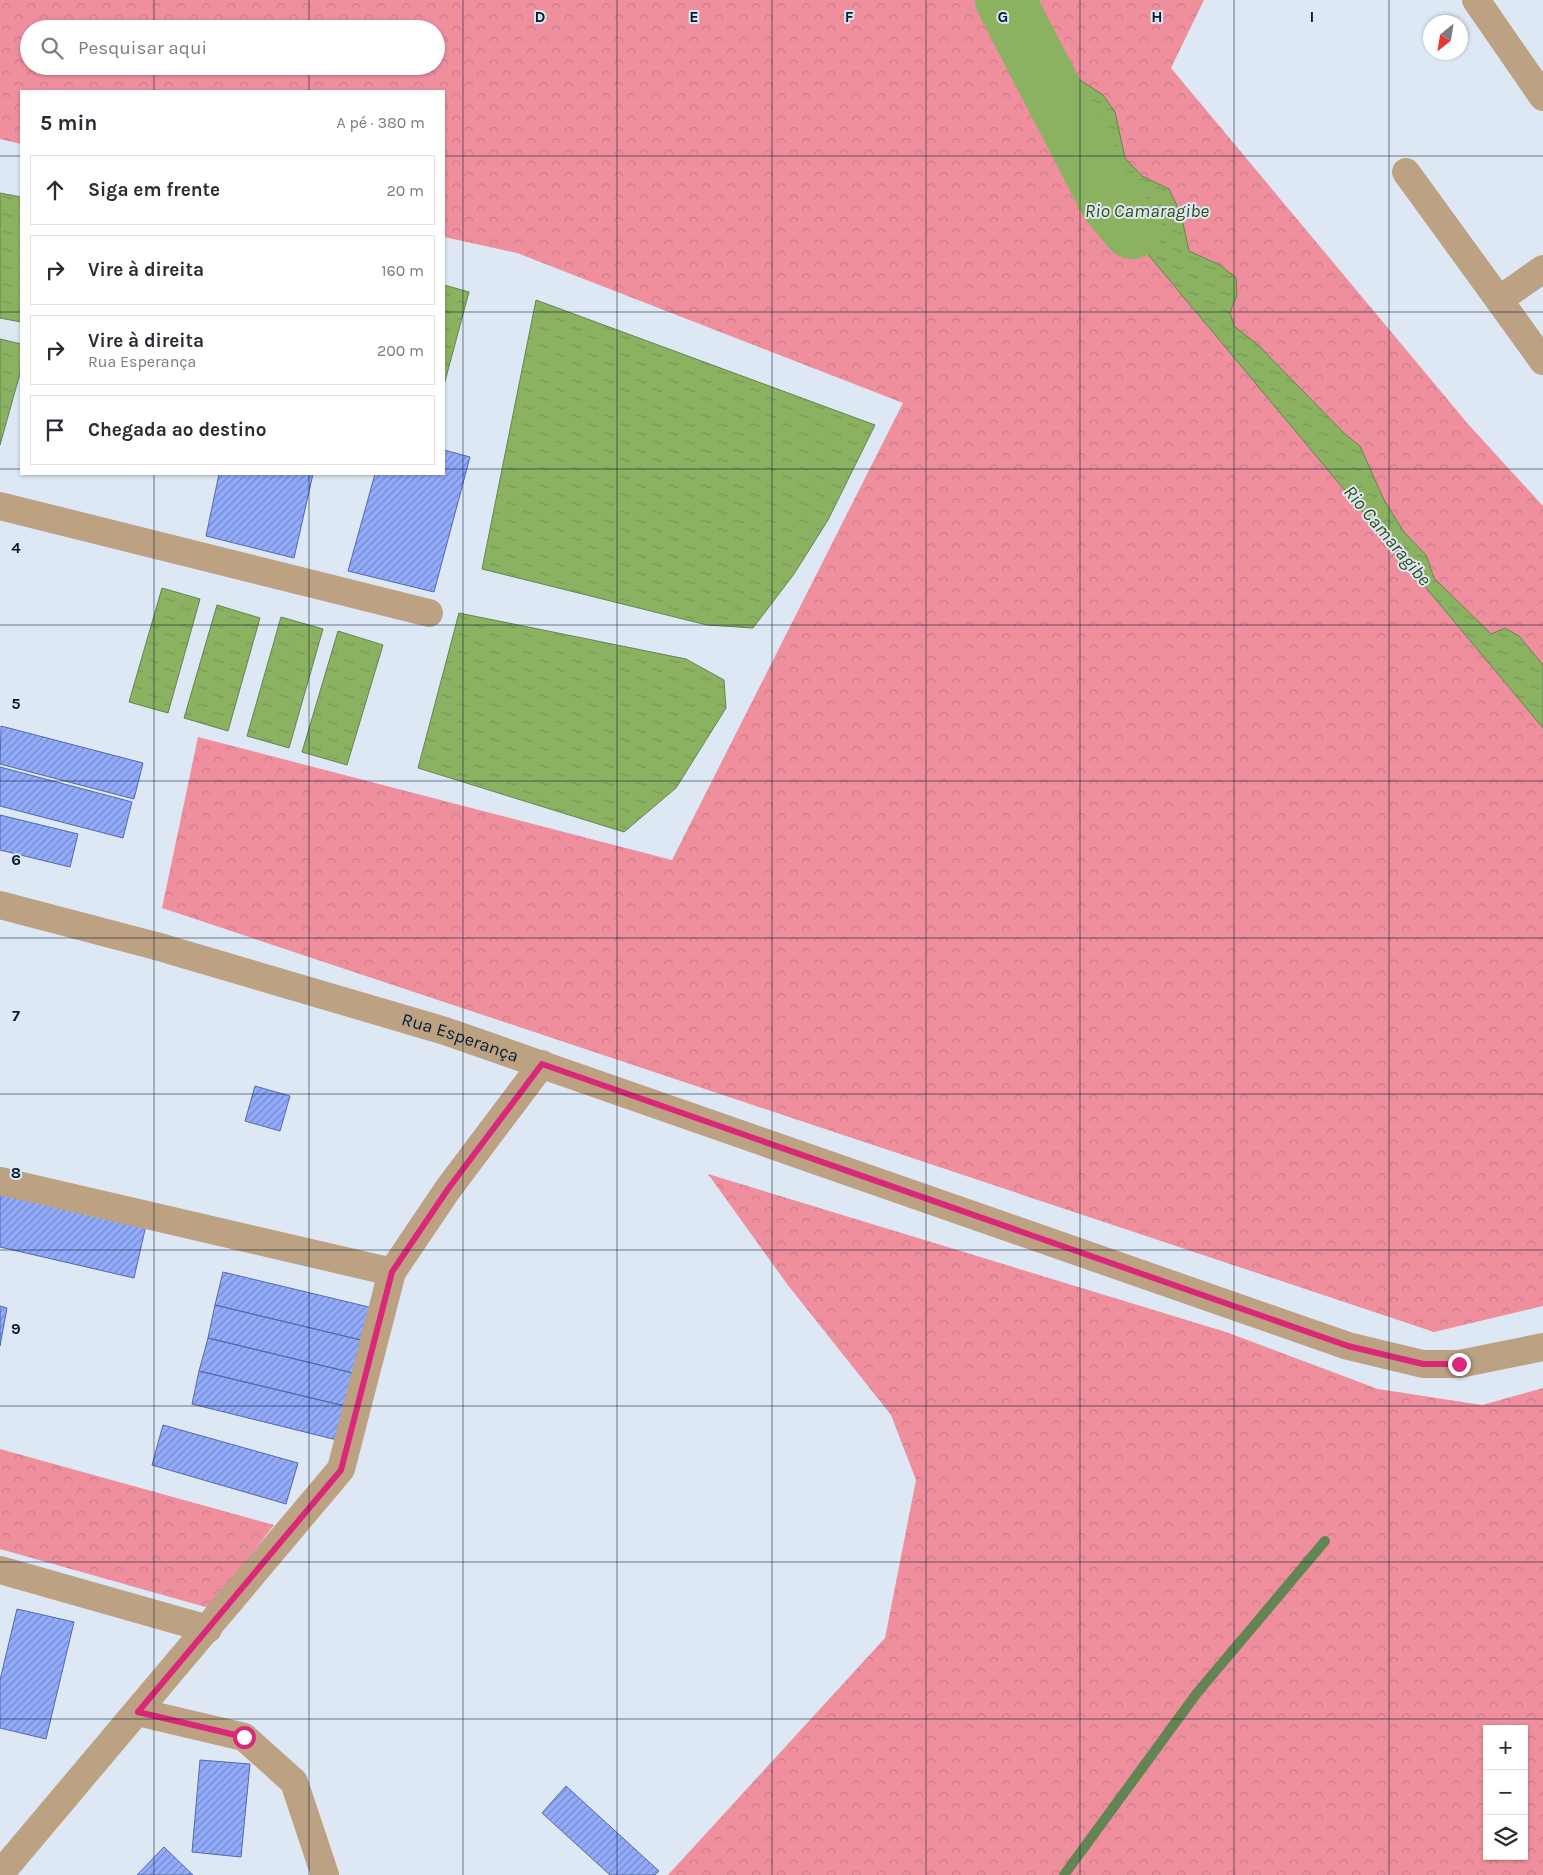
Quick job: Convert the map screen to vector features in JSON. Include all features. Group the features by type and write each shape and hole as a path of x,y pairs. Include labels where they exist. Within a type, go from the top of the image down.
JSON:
{"street":[{"path":"1476,0 1543,97"},
{"path":"1406,172 1543,361"},
{"path":"1499,300 1543,269"},
{"path":"0,506 429,613"},
{"name":"Rua Esperança","path":"0,905 156,946 445,1031 1348,1346 1423,1364 1459,1364 1543,1347"},
{"path":"0,1874 341,1470 392,1272 448,1189 542,1064"},
{"path":"0,1181 392,1272"},
{"path":"0,1570 208,1629"},
{"path":"138,1712 244,1737 294,1782 325,1875"}],"green space":[{"path":"0,0 1204,0 1171,68 1468,424 1543,506 1543,1306 1434,1332 162,908 198,737 672,860 903,403 517,253 445,237 445,90 20,90 20,144 0,139"},
{"path":"708,1174 1226,1332 1378,1389 1482,1405 1543,1388 1543,1875 668,1875 885,1638 916,1480 891,1415 787,1284"},
{"path":"0,1449 274,1525 209,1608 0,1549"}],"water":[{"name":"Rio Camaragibe","path":"995,0 1023,0 1035,40 1074,76 1103,95 1115,112 1125,158 1142,176 1169,189 1181,214 1189,251 1220,265 1236,278 1237,295 1230,313 1234,326 1258,345 1345,434 1360,446 1384,500 1404,532 1426,555 1434,578 1491,634 1505,628 1519,636 1543,665 1543,728 1096,192 1084,171 1097,122 1082,98 1074,91 1036,70 1019,56 1007,33"},
{"path":"0,193 20,197 20,322 0,318"},
{"path":"445,285 469,292 445,381"},
{"path":"536,300 875,425 828,520 794,574 753,628 707,625 482,569"},
{"path":"0,339 20,344 20,374 0,445"},
{"path":"162,588 200,599 168,713 129,702"},
{"path":"217,605 260,618 228,731 184,718"},
{"path":"459,613 686,659 724,680 726,708 676,788 624,832 418,768"},
{"path":"281,617 323,629 289,748 247,736"},
{"path":"338,631 383,645 347,765 302,752"}],"building":[{"path":"445,450 470,457 434,592 348,571 375,475 445,475"},
{"path":"219,475 313,475 294,558 206,536"},
{"path":"1,726 143,763 134,799 0,764"},
{"path":"0,767 132,802 123,838 0,806"},
{"path":"0,815 78,834 70,867 0,850"},
{"path":"255,1086 290,1096 280,1131 245,1121"},
{"path":"0,1190 146,1225 134,1278 0,1247"},
{"path":"223,1272 373,1308 365,1341 215,1305"},
{"path":"215,1305 365,1341 357,1374 208,1338"},
{"path":"0,1306 7,1308 0,1346"},
{"path":"208,1338 357,1374 349,1407 199,1371"},
{"path":"199,1371 349,1407 341,1441 192,1404"},
{"path":"163,1425 298,1463 286,1504 152,1465"},
{"path":"17,1609 74,1622 46,1739 0,1728 0,1680"},
{"path":"200,1760 250,1764 241,1857 192,1852"},
{"path":"566,1786 659,1871 655,1875 610,1875 542,1813"},
{"path":"164,1847 193,1875 137,1875"}],"waterway":[{"name":"Rio Camaragibe","path":"1005,0 1109,201 1132,229"},
{"path":"1064,1875 1197,1693 1325,1541"}],"route":[{"path":"244,1737 138,1712 341,1470 392,1272 448,1189 542,1064 1348,1346 1387,1357 1423,1364 1459,1364"}]}
